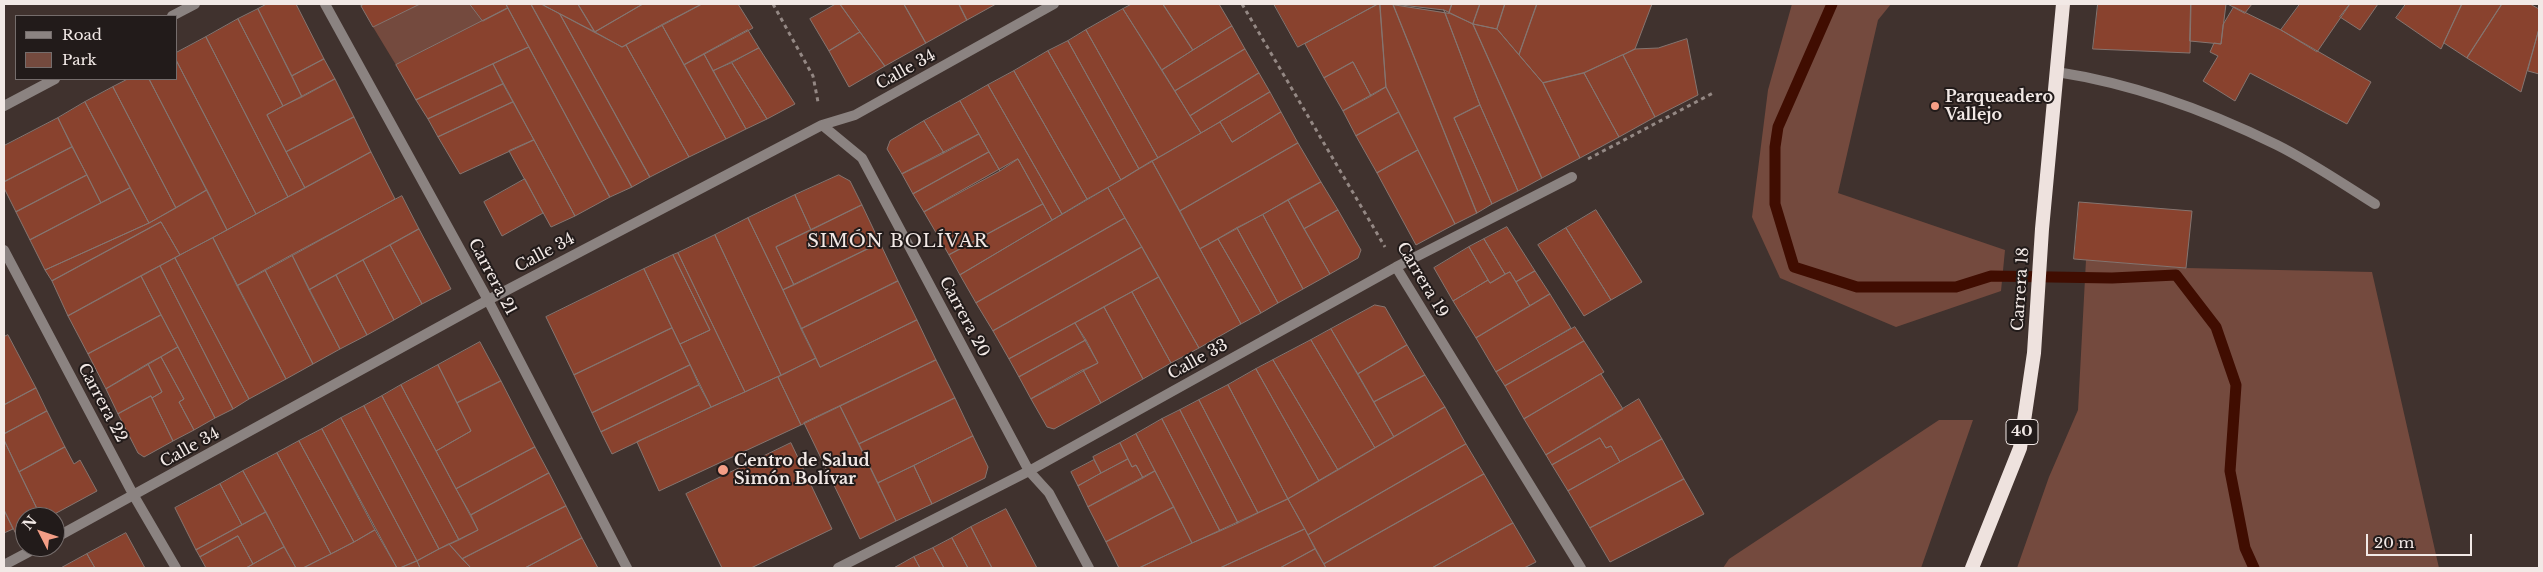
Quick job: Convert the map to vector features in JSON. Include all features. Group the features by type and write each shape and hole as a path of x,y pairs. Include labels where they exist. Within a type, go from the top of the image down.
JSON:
{"highway":[{"name":"Carrera 18","path":"1972,568 2020,448 2034,353 2063,4"}],"street":[{"path":"174,15 195,4"},
{"name":"Carrera 21","path":"325,4 488,300 627,568"},
{"name":"Calle 34","path":"65,533 488,300 822,125 855,115 1054,4"},
{"path":"2057,72 2105,79 2162,96 2278,146 2376,204"},
{"path":"4,106 52,80"},
{"name":"Carrera 20","path":"822,125 862,158 1029,471 1049,493 1089,568"},
{"name":"Calle 33","path":"838,568 1029,471 1396,267 1568,179"},
{"name":"Carrera 22","path":"4,250 134,496 176,568"},
{"name":"Carrera 19","path":"1396,267 1581,568"},
{"path":"4,565 19,557"}],"path":[{"path":"773,4 813,76 822,125"},
{"name":"Carrera 19","path":"1242,4 1396,267"},
{"path":"1568,179 1565,171 1715,92"}],"green space":[{"path":"420,4 470,4 483,21 396,65 373,27"},
{"path":"1792,4 1891,4 1878,20 1838,193 2005,250 2001,291 1896,327 1780,278 1752,217 1768,90"},
{"path":"2086,260 2186,268 2372,272 2439,568 2017,568 2049,477 2078,410"},
{"path":"1939,420 1973,420 1921,568 1723,568 1729,559"}],"building":[{"path":"267,4 296,4 324,59 292,76 258,9"},
{"path":"365,4 420,4 373,27 361,6"},
{"path":"470,4 506,4 508,8 483,21"},
{"path":"506,4 531,4 632,187 610,197"},
{"path":"531,4 541,4 560,14 650,177 632,187"},
{"path":"544,4 578,4 595,32 545,6"},
{"path":"578,4 643,4 595,32"},
{"path":"643,4 702,4 622,47 595,32"},
{"path":"702,4 738,4 753,28 684,65 662,25"},
{"path":"836,4 840,4 860,32 829,51 810,19"},
{"path":"840,4 904,4 926,43 885,66"},
{"path":"904,4 959,4 967,20 926,43"},
{"path":"959,4 996,4 967,20"},
{"path":"1132,4 1163,4 1193,50 1162,70 1123,9"},
{"path":"1163,4 1219,4 1232,26 1193,50"},
{"path":"1274,4 1378,4 1298,47"},
{"path":"1380,4 1386,87 1371,96 1353,62 1324,78 1305,44"},
{"path":"1380,4 1393,4 1477,213 1455,224 1386,87"},
{"path":"1389,4 1452,4 1449,13"},
{"path":"1393,4 1444,10 1480,105 1454,118 1492,204 1477,213"},
{"path":"1452,4 1480,4 1473,24 1449,13"},
{"path":"1480,4 1505,4 1497,29 1473,24"},
{"path":"1505,4 1537,4 1519,55 1497,29"},
{"path":"1537,4 1652,4 1635,49 1584,73 1543,83 1519,55"},
{"path":"2098,4 2191,4 2190,53 2093,49"},
{"path":"2191,4 2226,4 2221,44 2190,41"},
{"path":"2228,4 2252,4 2245,13"},
{"path":"2300,4 2350,4 2317,52 2281,30"},
{"path":"2350,4 2378,4 2360,30 2340,17"},
{"path":"2406,4 2462,4 2441,49 2396,18"},
{"path":"2462,4 2502,4 2467,58 2444,43"},
{"path":"2502,4 2530,4 2539,9 2539,29 2521,92 2467,58"},
{"path":"2234,7 2281,30 2371,82 2347,124 2250,73 2235,101 2203,81 2218,56 2210,52 2214,43 2221,44 2223,25"},
{"path":"508,8 529,47 416,100 396,65"},
{"path":"258,9 302,97 283,106 238,19"},
{"path":"1123,9 1201,133 1158,158 1086,30"},
{"path":"1444,10 1473,24 1542,178 1518,191 1480,105"},
{"path":"560,14 622,47 626,45 689,157 650,177"},
{"path":"238,19 283,106 267,115 305,188 288,197 206,37"},
{"path":"1473,24 1497,29 1543,83 1580,158 1542,178"},
{"path":"662,25 726,139 689,157 626,45"},
{"path":"1232,26 1245,49 1175,91 1162,70"},
{"path":"2539,29 2539,74 2528,71"},
{"path":"748,30 759,48 713,71 704,54"},
{"path":"1086,30 1158,158 1139,169 1068,41"},
{"path":"860,32 885,66 849,87 829,51"},
{"path":"206,37 288,197 256,214 178,64 178,52"},
{"path":"1687,39 1698,95 1655,117 1623,55 1635,49 1658,48"},
{"path":"1068,41 1139,169 1121,180 1048,51"},
{"path":"529,47 610,197 575,216 493,64"},
{"path":"759,48 795,104 767,119 732,63"},
{"path":"1245,49 1259,73 1190,116 1175,91"},
{"path":"1048,51 1121,180 1087,199 1014,71"},
{"path":"704,54 746,129 726,139 684,65"},
{"path":"1623,55 1655,117 1619,137 1584,73"},
{"path":"324,59 335,79 302,97 292,76"},
{"path":"1353,62 1371,96 1343,111 1324,78"},
{"path":"732,63 767,119 746,129 713,71"},
{"path":"178,64 256,214 227,230 150,80 178,80"},
{"path":"493,64 503,84 428,119 416,100"},
{"path":"1014,71 1087,199 1062,214 988,85"},
{"path":"1259,73 1270,92 1201,133 1190,116"},
{"path":"1584,73 1619,137 1580,158 1543,83"},
{"path":"335,79 354,117 286,152 267,115"},
{"path":"126,80 150,80 207,190 176,208 113,87"},
{"path":"503,84 513,102 438,137 428,119"},
{"path":"988,85 1062,214 1052,220 1018,159 1000,171 960,101"},
{"path":"113,87 176,208 149,223 85,102"},
{"path":"1386,87 1399,112 1356,136 1343,111"},
{"path":"1270,92 1281,112 1232,142 1220,122"},
{"path":"960,101 979,134 944,153 924,121"},
{"path":"85,102 130,188 101,203 58,118"},
{"path":"513,102 534,140 460,174 438,137"},
{"path":"1480,105 1518,191 1492,204 1454,118"},
{"path":"1281,112 1298,143 1180,211 1152,161 1220,122 1232,142"},
{"path":"1399,112 1418,150 1377,173 1356,136"},
{"path":"354,117 371,152 305,188 286,152"},
{"path":"58,118 72,147 4,182 4,146"},
{"path":"924,121 944,153 902,174 887,149 890,141"},
{"path":"979,134 989,152 913,194 902,174"},
{"path":"534,140 575,216 551,227 509,151"},
{"path":"1298,143 1321,182 1200,249 1180,211"},
{"path":"72,147 87,175 16,212 4,188 4,182"},
{"path":"1418,150 1455,224 1416,245 1377,173"},
{"path":"371,152 395,199 237,286 213,238"},
{"path":"989,152 1000,171 924,212 913,194"},
{"path":"1018,159 1043,204 949,255 924,212"},
{"path":"1152,161 1241,324 1199,348 1108,188"},
{"path":"87,175 101,203 30,240 16,212"},
{"path":"839,175 850,181 862,205 811,230 795,195"},
{"path":"525,179 543,213 502,236 484,202"},
{"path":"1321,182 1338,210 1304,229 1288,200"},
{"path":"130,188 149,223 45,270 30,240"},
{"path":"1108,188 1125,218 976,303 960,275"},
{"path":"207,190 227,230 180,255 161,222 52,281 45,270 149,223"},
{"path":"795,195 811,230 776,247 794,285 783,290 748,218"},
{"path":"402,196 419,229 309,290 292,255"},
{"path":"1288,200 1330,274 1303,289 1263,215"},
{"path":"2079,202 2192,211 2186,268 2074,259"},
{"path":"1043,204 1052,220 960,275 949,255"},
{"path":"862,205 880,243 794,285 776,247"},
{"path":"1338,210 1361,250 1358,258 1330,274 1304,229"},
{"path":"1596,210 1642,282 1611,300 1566,228"},
{"path":"1263,215 1303,289 1278,303 1237,228"},
{"path":"748,218 816,358 781,375 715,235"},
{"path":"1125,218 1142,247 993,331 976,303"},
{"path":"161,222 180,255 68,316 52,281"},
{"path":"1507,227 1535,271 1516,282 1510,272 1505,274 1484,239"},
{"path":"1237,228 1278,303 1261,313 1218,239"},
{"path":"1566,228 1611,300 1584,316 1538,245"},
{"path":"419,229 451,289 422,304 390,245"},
{"path":"715,235 781,375 745,392 678,253"},
{"path":"213,238 286,379 249,399 175,258"},
{"path":"1218,239 1261,313 1241,324 1200,249"},
{"path":"1484,239 1505,274 1490,283 1469,247"},
{"path":"880,243 898,281 801,329 783,290"},
{"path":"390,245 422,304 394,320 363,260"},
{"path":"1142,247 1159,277 1009,359 993,331"},
{"path":"1469,247 1488,280 1453,301 1434,268"},
{"path":"678,253 745,392 711,407 680,344 710,330 673,255"},
{"path":"292,255 340,349 313,364 265,270"},
{"path":"673,255 710,330 680,344 644,269"},
{"path":"175,258 249,399 233,409 160,266"},
{"path":"363,260 394,320 367,335 336,275"},
{"path":"160,266 233,409 215,418 141,276"},
{"path":"644,269 672,328 574,375 546,317"},
{"path":"265,270 313,364 286,379 237,286"},
{"path":"1535,271 1550,294 1530,306 1516,282"},
{"path":"1510,272 1530,306 1476,338 1453,301 1488,280 1490,283"},
{"path":"336,275 367,335 340,349 309,290"},
{"path":"141,276 161,315 88,354 68,316"},
{"path":"1159,277 1199,348 1171,363 1132,292"},
{"path":"898,281 917,320 820,367 801,329"},
{"path":"1132,292 1171,363 1143,379 1104,307"},
{"path":"1550,294 1571,328 1496,372 1476,338"},
{"path":"1375,305 1385,307 1407,345 1358,374 1331,329"},
{"path":"1104,307 1143,379 1101,403 1083,370 1098,363 1075,323"},
{"path":"161,315 178,347 106,389 88,354"},
{"path":"917,320 936,360 801,425 778,377 816,358 820,367"},
{"path":"1075,323 1086,340 1019,377 1009,359"},
{"path":"1575,327 1584,341 1505,386 1496,372"},
{"path":"672,328 690,365 592,413 574,375"},
{"path":"1331,329 1394,437 1375,448 1311,340"},
{"path":"8,335 36,388 4,405 4,337"},
{"path":"1086,340 1098,363 1031,399 1019,377"},
{"path":"1311,340 1375,448 1338,470 1273,360"},
{"path":"1584,341 1604,372 1524,419 1505,386"},
{"path":"480,342 501,381 457,403 438,365"},
{"path":"1407,345 1425,375 1374,402 1358,374"},
{"path":"178,347 215,418 194,430 179,402 184,399 161,357"},
{"path":"161,357 184,399 179,402 194,430 173,441 152,398 162,392 148,364"},
{"path":"936,360 955,398 859,444 840,406"},
{"path":"1273,360 1338,470 1319,481 1256,369"},
{"path":"148,364 162,392 118,414 106,389"},
{"path":"438,365 471,431 436,451 401,385"},
{"path":"690,365 699,385 601,432 592,413"},
{"path":"1256,369 1319,481 1288,499 1228,385"},
{"path":"1083,370 1101,403 1054,429 1047,427 1031,399"},
{"path":"1601,374 1623,409 1546,455 1524,419"},
{"path":"1425,375 1445,407 1394,437 1374,402"},
{"path":"778,377 801,425 659,491 637,442"},
{"path":"501,381 535,447 456,489 436,451 471,431 457,403"},
{"path":"401,385 478,530 459,540 382,396"},
{"path":"699,385 711,407 612,454 601,432"},
{"path":"1228,385 1288,499 1258,513 1199,400"},
{"path":"36,388 47,411 4,434 4,405"},
{"path":"151,396 173,441 144,457 138,453 118,414"},
{"path":"382,396 459,540 439,549 364,406"},
{"path":"955,398 973,436 878,483 859,444"},
{"path":"1639,399 1662,439 1620,462 1611,446 1606,448 1600,438 1552,465 1546,455"},
{"path":"1199,400 1258,513 1238,523 1180,410"},
{"path":"364,406 439,549 417,561 341,418"},
{"path":"840,406 896,521 860,539 804,423"},
{"path":"1445,407 1466,444 1308,535 1288,499"},
{"path":"1180,410 1238,523 1220,531 1162,419"},
{"path":"47,411 65,447 19,472 4,440 4,434"},
{"path":"341,418 417,561 397,568 322,429"},
{"path":"1162,419 1220,531 1192,543 1136,434"},
{"path":"322,429 375,530 354,542 299,441"},
{"path":"1136,434 1155,471 1143,478 1136,465 1132,467 1120,443"},
{"path":"973,436 988,467 985,478 932,504 914,466"},
{"path":"1600,438 1606,448 1611,446 1620,462 1568,491 1552,465"},
{"path":"1662,439 1684,479 1590,528 1568,491"},
{"path":"4,440 36,507 15,507 15,532 4,510"},
{"path":"299,441 354,542 331,554 277,453"},
{"path":"791,443 832,529 751,568 722,568 686,494"},
{"path":"1120,443 1128,459 1101,473 1093,457"},
{"path":"1466,444 1484,474 1324,564 1308,535"},
{"path":"65,447 74,464 80,460 97,491 65,508 36,507 19,472"},
{"path":"535,447 549,473 471,515 456,489"},
{"path":"277,453 331,554 303,568 296,568 243,471"},
{"path":"1128,459 1132,467 1136,465 1143,478 1088,507 1078,486"},
{"path":"1094,460 1101,473 1078,486 1071,472"},
{"path":"914,466 932,504 896,521 878,483"},
{"path":"243,471 266,512 242,525 220,484"},
{"path":"1155,471 1174,507 1106,542 1088,507"},
{"path":"549,473 566,506 462,559 449,544 478,530 471,515"},
{"path":"1484,474 1513,523 1432,568 1326,568 1324,564"},
{"path":"1684,479 1704,514 1610,562 1590,528"},
{"path":"220,484 242,525 196,550 175,508"},
{"path":"1288,499 1305,529 1220,568 1139,568"},
{"path":"566,506 582,538 525,568 471,568 462,559"},
{"path":"1174,507 1192,543 1139,568 1119,568 1106,542"},
{"path":"1006,509 1037,568 992,568 971,527"},
{"path":"4,510 13,529 4,533"},
{"path":"266,512 284,547 253,564 238,536 200,557 196,550"},
{"path":"1513,523 1536,562 1524,568 1432,568"},
{"path":"971,527 992,568 968,568 952,538"},
{"path":"1305,529 1315,549 1280,568 1220,568"},
{"path":"375,530 397,568 303,568 354,542"},
{"path":"126,533 145,568 95,568 87,554"},
{"path":"238,536 253,564 246,568 206,568 200,557"},
{"path":"582,538 598,568 525,568"},
{"path":"952,538 968,568 944,568 933,548"},
{"path":"449,544 471,568 420,568 417,561"},
{"path":"284,547 296,568 246,568 253,564"},
{"path":"933,548 944,568 920,568 914,557"},
{"path":"1315,549 1326,568 1280,568"},
{"path":"87,554 95,568 61,568"},
{"path":"914,557 920,568 894,568"},
{"path":"417,561 420,568 400,568"}],"waterway":[{"path":"1832,4 1778,127 1775,147 1775,204 1794,267 1857,287 1956,287 1991,276 2112,278 2176,275 2216,327 2236,385 2230,471 2245,548 2254,568"}],"place":[{"name":"Parqueadero Vallejo","path":"1935,106"},
{"name":"Centro de Salud Simón Bolívar","path":"723,470"}],"district":[{"name":"SIMÓN BOLÍVAR","path":"898,242"}]}
